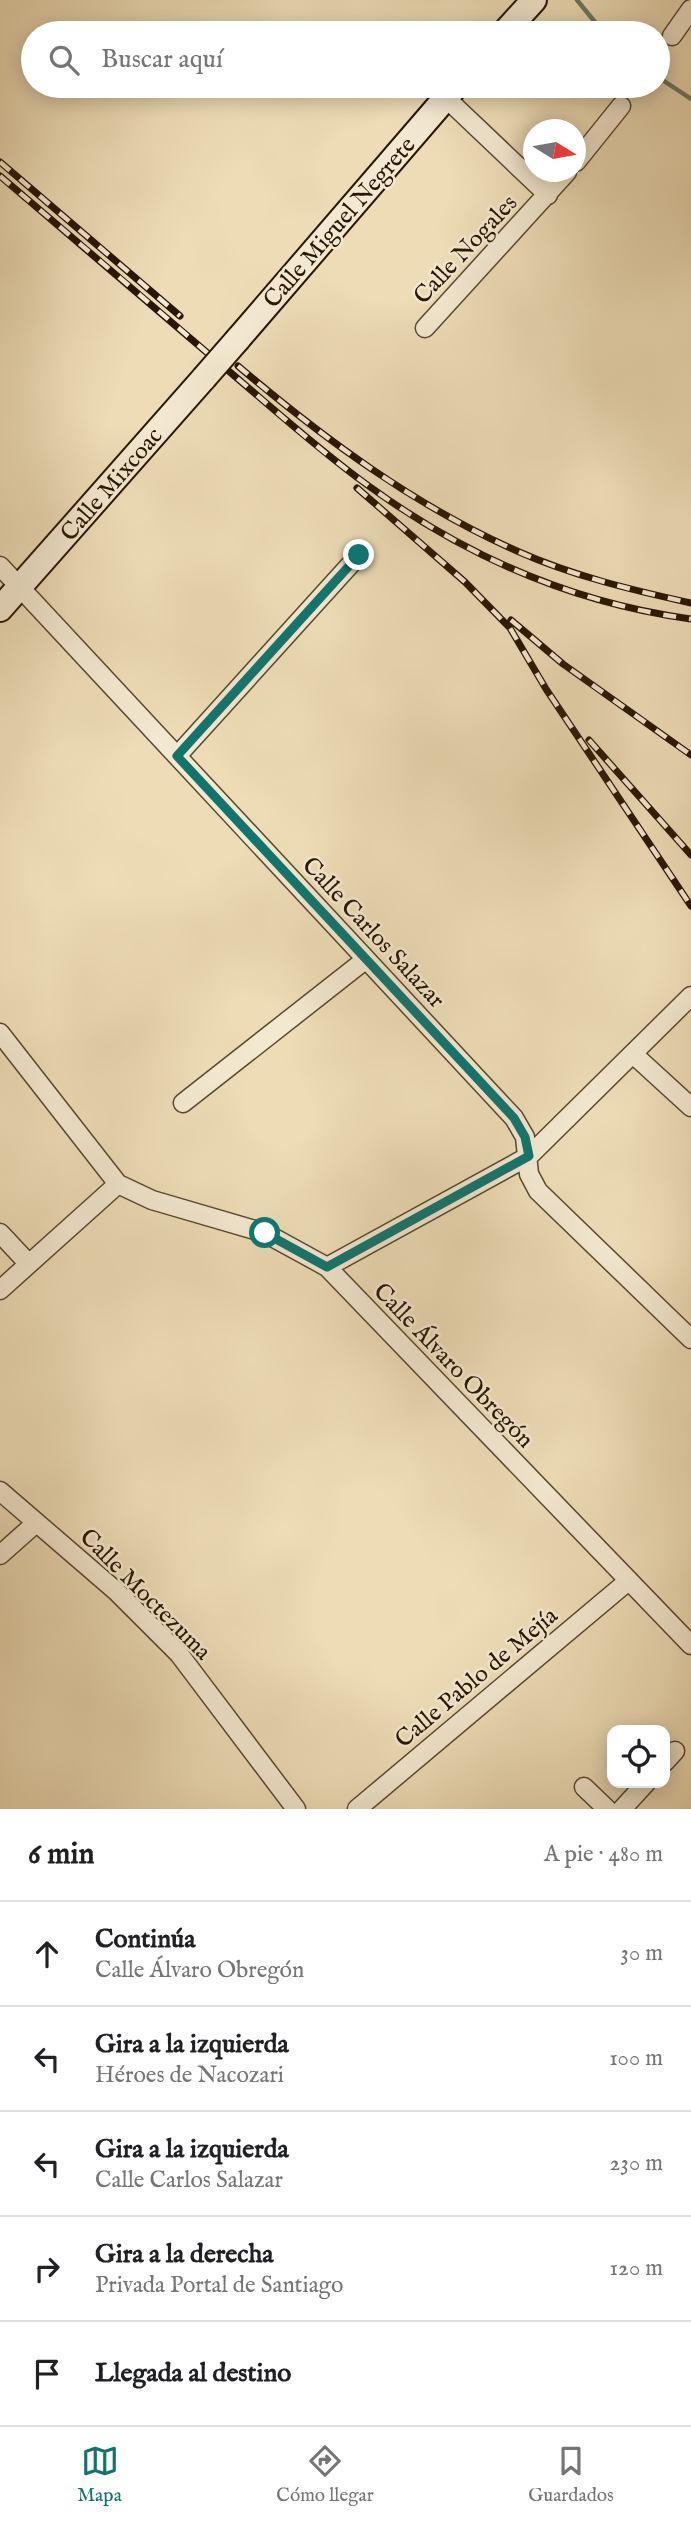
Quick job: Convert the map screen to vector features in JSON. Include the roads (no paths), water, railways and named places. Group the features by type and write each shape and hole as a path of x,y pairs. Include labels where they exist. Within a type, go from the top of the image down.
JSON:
{"street":[{"path":"515,21 534,0"},
{"path":"671,36 691,9"},
{"name":"Calle Miguel Negrete","path":"221,359 446,98"},
{"path":"457,98 548,195"},
{"path":"586,150 621,106"},
{"name":"Calle Nogales","path":"425,328 559,182"},
{"name":"Calle Mixcoac","path":"0,609 221,359"},
{"path":"177,756 359,555"},
{"name":"Calle Carlos Salazar","path":"0,565 514,1118 525,1137 529,1174 538,1191 691,1339"},
{"path":"183,1103 365,960"},
{"path":"327,1267 529,1156 691,996"},
{"name":"Calle Álvaro Obregón","path":"0,1033 118,1184 164,1204 265,1233 327,1267 627,1582 691,1645"},
{"path":"633,1054 691,1107"},
{"path":"0,1290 118,1184"},
{"path":"0,1233 28,1263"},
{"name":"Calle Moctezuma","path":"0,1491 116,1591 178,1654 296,1809"},
{"path":"0,1555 36,1522"},
{"name":"Calle Pablo de Mejía","path":"357,1809 627,1582"},
{"path":"584,1787 607,1809"},
{"path":"622,1809 641,1788"}],"waterway":[{"path":"577,0 594,21"},
{"path":"670,85 691,99"}],"railway":[{"path":"0,162 180,316"},
{"path":"0,176 310,440 403,510 480,554 561,588 647,612 691,619"},
{"path":"238,366 303,419 371,469 479,533 538,560 581,575 691,603"},
{"path":"357,488 465,582 510,628 546,689 691,906"},
{"path":"511,620 563,664 691,755"},
{"path":"589,740 691,855"}]}
